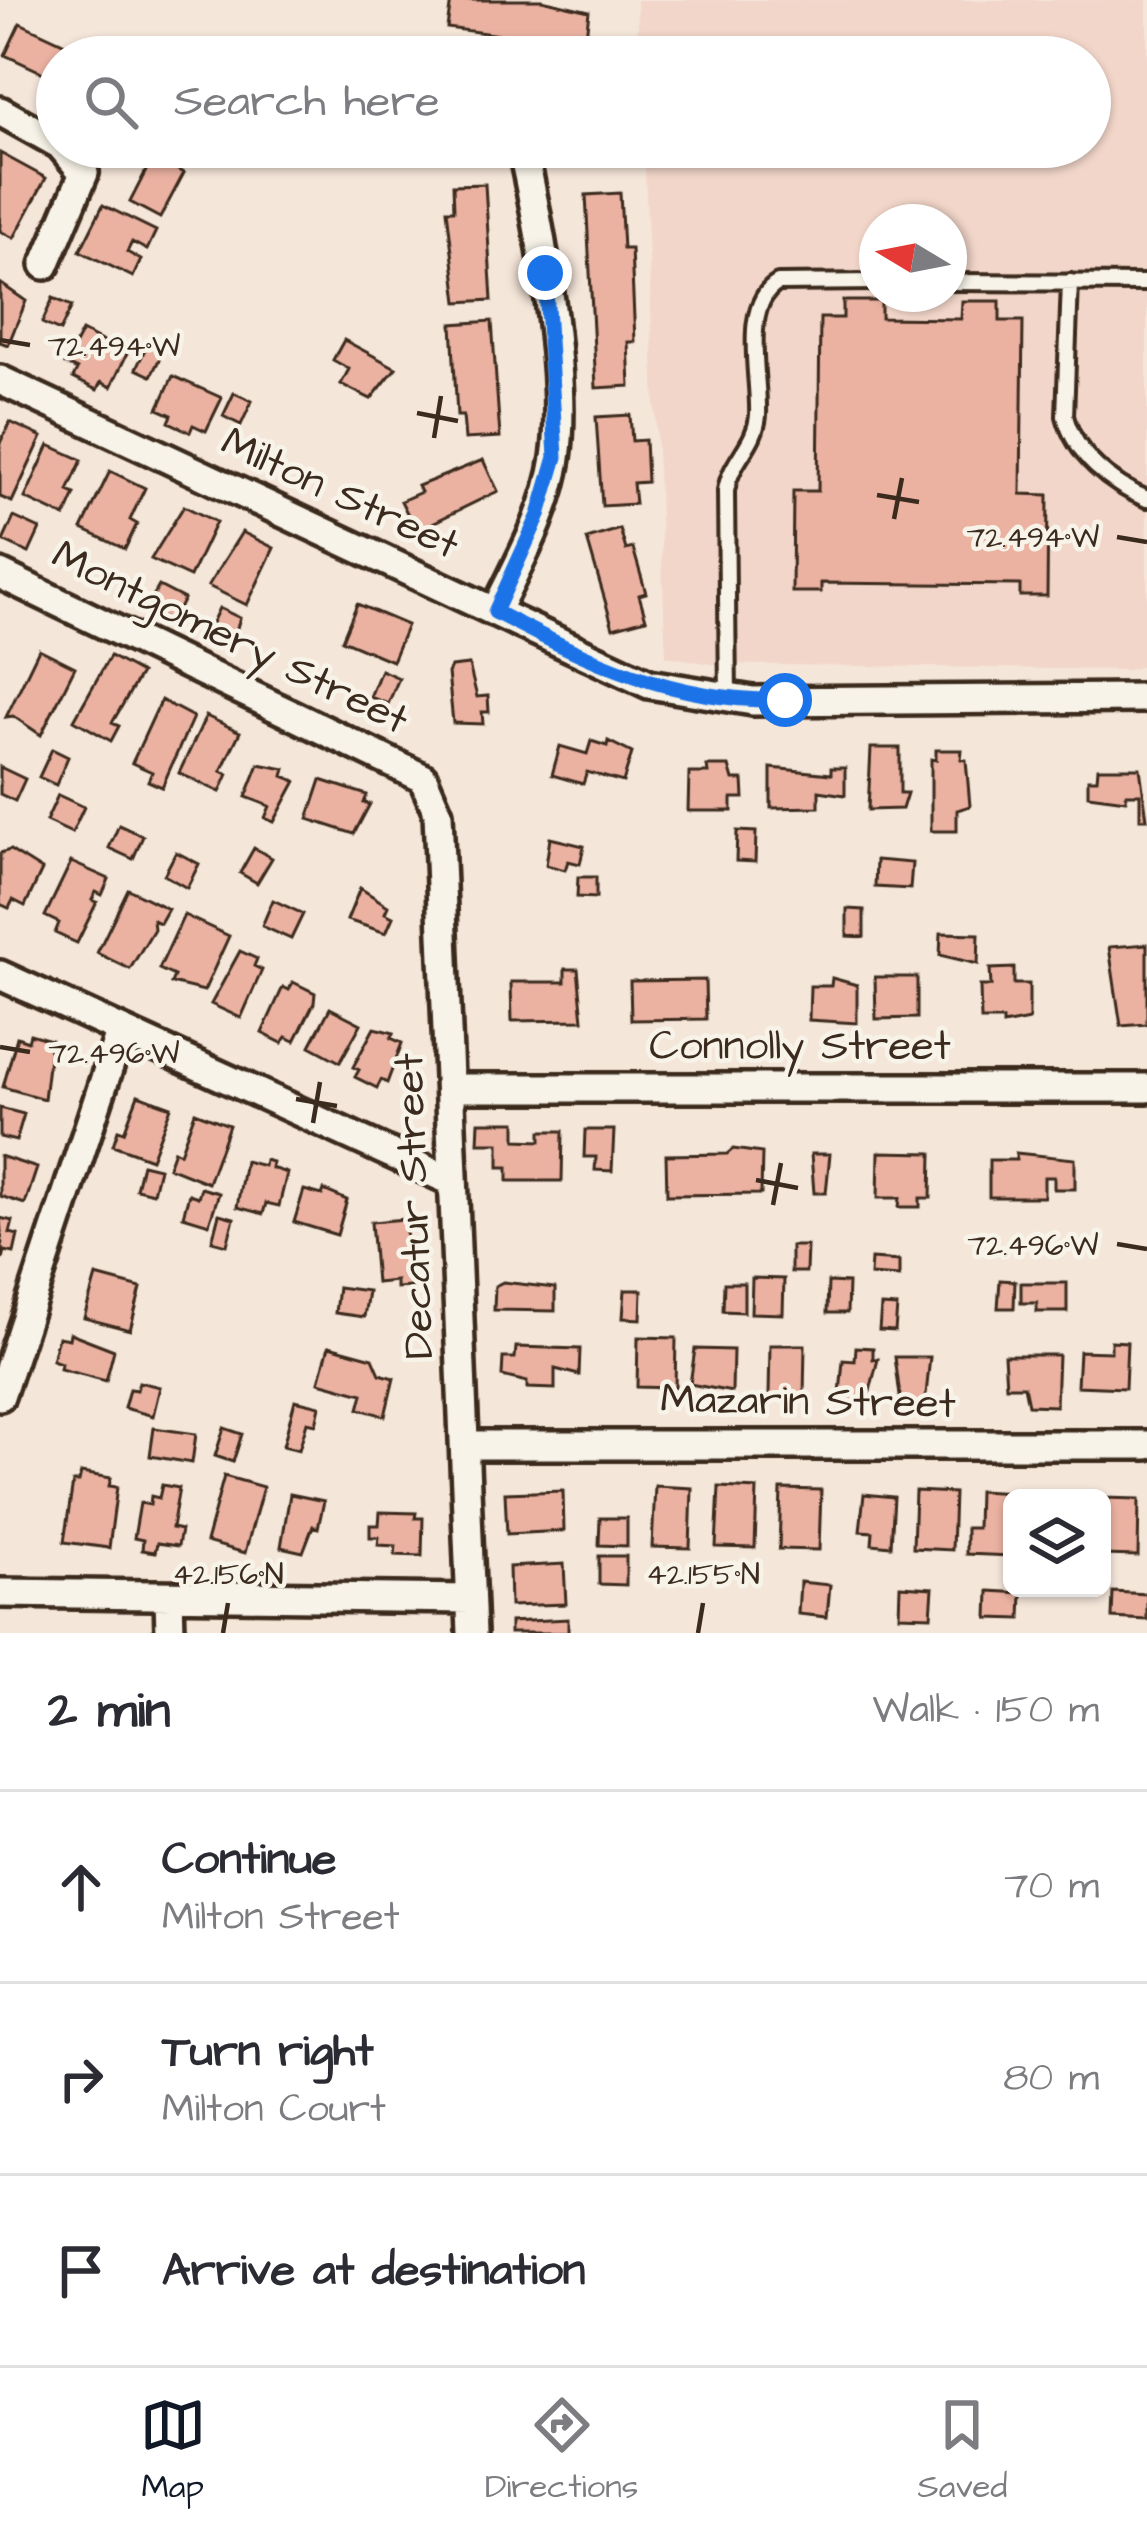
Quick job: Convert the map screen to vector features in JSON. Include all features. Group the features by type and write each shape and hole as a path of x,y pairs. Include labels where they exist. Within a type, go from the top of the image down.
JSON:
{"street":[{"path":"0,111 36,131"},
{"path":"45,265 84,172 80,168"},
{"path":"495,612 539,515 556,457 545,273 526,168"},
{"name":"Milton Street","path":"0,380 628,677 728,699 1147,698"},
{"name":"Montgomery Street","path":"0,574 423,778"},
{"name":"Decatur Street","path":"423,778 438,813 472,1633"},
{"path":"0,975 451,1181"},
{"path":"0,1396 121,1033"},
{"name":"Connolly Street","path":"453,1088 1147,1088"},
{"name":"Mazarin Street","path":"467,1445 1147,1445"},
{"path":"0,1593 470,1599"},
{"path":"169,1597 170,1633"}],"lane":[{"path":"728,699 726,490 728,472 753,438 758,419 761,300 778,283 859,282"},
{"path":"967,282 1147,283"},
{"path":"1070,282 1066,416 1070,437 1085,457 1147,499"}],"shaded area":[{"path":"637,0 1147,0 1147,665 1128,670 711,664 666,656 645,168 1111,168 1111,36 638,36"}],"building":[{"path":"451,0 542,0 589,11 586,36 508,36 447,28"},
{"path":"20,23 48,36 36,36 36,69 5,55"},
{"path":"0,153 46,178 14,238 0,231"},
{"path":"147,168 174,168 184,173 160,218 130,202"},
{"path":"485,184 492,300 458,302 447,210 454,210 453,185"},
{"path":"620,193 623,249 631,249 635,342 628,342 630,386 596,388 586,195"},
{"path":"103,205 156,231 147,250 132,242 127,252 141,260 133,277 80,251"},
{"path":"0,283 26,301 8,345 0,342"},
{"path":"53,298 72,306 60,331 42,323"},
{"path":"843,301 859,301 859,312 881,312 881,318 961,319 967,301 1000,301 1000,321 1023,321 1021,494 1048,495 1047,596 1020,596 1020,585 821,583 821,592 792,592 793,491 818,491 820,318 843,318"},
{"path":"492,321 500,437 465,439 463,416 457,416 452,324"},
{"path":"82,331 127,354 111,387 101,382 97,390 73,378 77,370 65,364"},
{"path":"344,340 396,368 371,399 341,384 349,369 333,360"},
{"path":"147,345 163,352 151,376 136,369"},
{"path":"173,376 222,398 206,431 193,425 190,432 169,422 172,415 158,409"},
{"path":"234,393 252,401 241,425 223,416"},
{"path":"630,415 632,441 645,440 647,482 633,483 635,504 602,506 596,417"},
{"path":"10,422 42,437 12,502 0,497 0,443"},
{"path":"49,445 82,460 68,491 75,494 65,517 25,498"},
{"path":"483,460 498,491 416,531 401,501 421,492 418,486"},
{"path":"110,471 145,488 130,520 137,524 125,549 82,529"},
{"path":"184,506 216,522 190,577 151,559"},
{"path":"14,517 40,529 29,553 3,541"},
{"path":"620,529 626,550 633,548 646,593 639,595 646,619 613,628 587,539"},
{"path":"242,532 274,548 247,605 208,586"},
{"path":"159,586 184,599 172,623 146,609"},
{"path":"357,604 407,625 392,661 342,640"},
{"path":"219,608 240,618 230,650 205,637"},
{"path":"39,649 75,667 41,735 13,716 6,717"},
{"path":"110,656 141,673 112,723 119,726 111,741 74,720"},
{"path":"469,665 477,697 488,696 489,712 482,712 483,724 453,723 448,673 451,667"},
{"path":"381,670 399,678 388,704 370,697"},
{"path":"161,700 193,717 162,787 148,781 152,772 132,763"},
{"path":"206,716 240,732 221,771 228,774 220,792 179,773"},
{"path":"591,741 607,746 608,741 632,753 623,782 587,772 583,784 552,775 560,746 587,754"},
{"path":"871,748 900,748 900,793 907,793 902,809 868,810"},
{"path":"52,749 68,757 56,785 39,777"},
{"path":"936,750 962,750 961,759 966,760 970,806 957,810 957,831 931,831 931,759 936,760"},
{"path":"259,764 285,769 283,776 296,781 274,822 265,818 270,806 246,797"},
{"path":"707,766 729,766 733,780 743,780 744,798 732,798 732,811 688,811 689,773 708,773"},
{"path":"0,767 25,779 15,801 0,794"},
{"path":"771,768 831,774 831,768 845,768 845,795 819,791 819,807 771,808"},
{"path":"1098,768 1140,768 1147,819 1140,819 1140,794 1126,794 1126,800 1088,795 1088,779 1097,779"},
{"path":"321,780 367,795 364,803 370,804 354,834 308,819"},
{"path":"58,795 84,807 72,833 46,821"},
{"path":"119,825 143,836 133,859 109,848"},
{"path":"737,831 756,832 755,862 736,861"},
{"path":"550,838 584,846 580,864 568,861 565,870 546,865"},
{"path":"254,848 272,858 257,883 240,873"},
{"path":"10,850 42,870 25,906 13,900 9,908 0,904 0,853"},
{"path":"176,852 199,864 187,888 164,875"},
{"path":"876,860 912,863 910,889 875,887"},
{"path":"71,862 109,879 102,895 96,892 92,900 97,902 77,943 55,933 59,923 45,916"},
{"path":"578,877 596,877 596,898 577,897"},
{"path":"360,888 388,906 385,913 393,917 386,933 347,920"},
{"path":"128,889 168,909 160,923 153,920 154,929 130,969 97,953"},
{"path":"273,900 303,914 291,939 262,926"},
{"path":"847,909 864,910 864,937 847,936"},
{"path":"184,915 229,936 204,991 171,983 174,976 159,969"},
{"path":"941,933 979,934 978,964 940,955"},
{"path":"1147,944 1147,1024 1121,1026 1109,947"},
{"path":"240,951 257,959 254,966 262,970 241,1018 211,1004"},
{"path":"1014,968 1014,984 1029,984 1029,1020 1003,1025 1003,1020 981,1020 980,986 991,986 990,969"},
{"path":"565,969 578,969 583,1020 512,1021 511,982 565,982"},
{"path":"875,977 917,977 917,1018 876,1019"},
{"path":"832,978 857,985 857,1023 809,1020 810,986 831,986"},
{"path":"705,980 706,1019 631,1020 630,981"},
{"path":"293,982 315,993 314,1003 295,1041 286,1037 282,1043 262,1033 283,987 289,990"},
{"path":"330,1008 361,1024 340,1062 310,1046"},
{"path":"374,1028 394,1033 391,1038 402,1043 387,1083 381,1080 377,1088 355,1077 359,1070 353,1067"},
{"path":"30,1034 51,1040 44,1099 3,1087 17,1037 28,1041"},
{"path":"138,1095 171,1107 151,1159 113,1145 118,1130 124,1132"},
{"path":"0,1108 24,1114 16,1141 0,1137"},
{"path":"195,1112 229,1125 208,1183 168,1167 174,1150 180,1153"},
{"path":"479,1122 516,1122 516,1140 541,1141 541,1131 563,1131 562,1181 508,1181 508,1167 499,1167 499,1143 478,1143"},
{"path":"585,1130 614,1130 612,1171 595,1170 596,1157 584,1157"},
{"path":"733,1149 762,1153 761,1194 667,1195 666,1155 727,1154"},
{"path":"879,1152 932,1153 931,1198 920,1198 920,1207 899,1207 900,1198 878,1198"},
{"path":"1016,1153 1075,1159 1075,1189 1054,1189 1054,1177 1044,1177 1044,1197 989,1197 989,1160 1016,1160"},
{"path":"811,1154 830,1154 826,1193 814,1193"},
{"path":"0,1156 37,1168 25,1204 0,1196"},
{"path":"265,1160 272,1162 271,1168 287,1173 279,1206 266,1203 263,1214 237,1207 245,1161 264,1166"},
{"path":"142,1164 159,1168 153,1193 136,1189"},
{"path":"201,1188 219,1193 209,1224 183,1216 189,1194 198,1197"},
{"path":"304,1190 322,1195 324,1190 347,1200 337,1235 294,1222"},
{"path":"219,1214 234,1218 227,1245 212,1241"},
{"path":"0,1218 13,1221 10,1233 18,1235 14,1253 5,1251 3,1259"},
{"path":"405,1219 411,1287 396,1288 396,1281 376,1283 371,1222"},
{"path":"791,1246 807,1246 806,1272 791,1272"},
{"path":"871,1259 899,1261 899,1277 870,1275"},
{"path":"96,1276 141,1288 130,1330 84,1318"},
{"path":"752,1278 784,1279 783,1314 751,1313"},
{"path":"1000,1280 1015,1281 1014,1308 998,1308"},
{"path":"503,1282 555,1288 555,1311 494,1310 495,1286"},
{"path":"828,1282 848,1283 847,1313 827,1313"},
{"path":"724,1283 744,1283 744,1312 723,1311"},
{"path":"1021,1283 1067,1283 1067,1312 1037,1312 1037,1303 1021,1303"},
{"path":"338,1287 368,1291 364,1317 335,1313"},
{"path":"625,1290 642,1290 641,1319 623,1318"},
{"path":"881,1306 897,1307 895,1331 879,1330"},
{"path":"70,1333 114,1350 106,1381 60,1369 61,1363 52,1360 58,1337 69,1339"},
{"path":"638,1337 676,1338 675,1388 637,1387"},
{"path":"1111,1341 1127,1342 1125,1388 1077,1386 1079,1351 1111,1352"},
{"path":"770,1345 805,1345 804,1397 769,1396"},
{"path":"329,1346 373,1358 380,1374 394,1378 385,1416 359,1409 363,1394 319,1382"},
{"path":"516,1347 580,1349 579,1375 555,1369 555,1389 527,1388 527,1382 502,1376 503,1358 515,1358"},
{"path":"856,1347 873,1348 873,1359 878,1359 867,1403 845,1402 840,1394 843,1360 855,1361"},
{"path":"695,1349 733,1350 732,1392 690,1384"},
{"path":"1004,1355 1058,1355 1056,1406 1028,1405 1024,1386 1006,1386"},
{"path":"895,1357 930,1357 925,1404 901,1404"},
{"path":"139,1382 160,1387 153,1416 124,1408 129,1389 137,1390"},
{"path":"295,1400 320,1406 316,1424 307,1422 299,1450 283,1446"},
{"path":"154,1428 196,1434 192,1463 150,1456"},
{"path":"224,1428 242,1434 233,1462 215,1456"},
{"path":"81,1473 111,1478 109,1486 117,1487 109,1548 64,1542 73,1482 79,1482"},
{"path":"224,1476 263,1487 245,1553 206,1542"},
{"path":"162,1485 179,1488 172,1528 181,1530 178,1546 157,1543 155,1552 142,1550 143,1540 134,1538 140,1503 150,1505 151,1496 159,1498"},
{"path":"655,1486 692,1488 690,1548 652,1547"},
{"path":"719,1487 757,1489 755,1548 716,1547"},
{"path":"781,1489 821,1490 819,1550 779,1549"},
{"path":"563,1491 564,1531 507,1534 505,1493"},
{"path":"915,1491 954,1493 952,1550 913,1548"},
{"path":"978,1491 1003,1492 1003,1556 966,1554 966,1528 977,1528"},
{"path":"290,1494 324,1501 318,1528 313,1526 303,1552 281,1547"},
{"path":"864,1494 894,1497 891,1546 872,1544 873,1532 860,1531"},
{"path":"1111,1498 1139,1499 1138,1556 1111,1555"},
{"path":"380,1512 416,1513 415,1518 423,1518 422,1556 395,1555 396,1546 378,1545 379,1537 370,1537 370,1525 379,1525"},
{"path":"600,1518 627,1518 627,1546 599,1545"},
{"path":"599,1556 626,1556 626,1585 599,1584"},
{"path":"564,1564 566,1604 510,1606 509,1567"},
{"path":"800,1582 830,1585 827,1617 798,1614"},
{"path":"900,1586 933,1588 931,1616 899,1615"},
{"path":"989,1591 1022,1597 1021,1619 988,1618"},
{"path":"1113,1592 1147,1594 1147,1620 1112,1618"},
{"path":"568,1619 568,1633 510,1633 510,1622"}],"route":[{"path":"545,273 556,457 539,515 495,612 586,660 649,684 697,696 785,700"}]}
